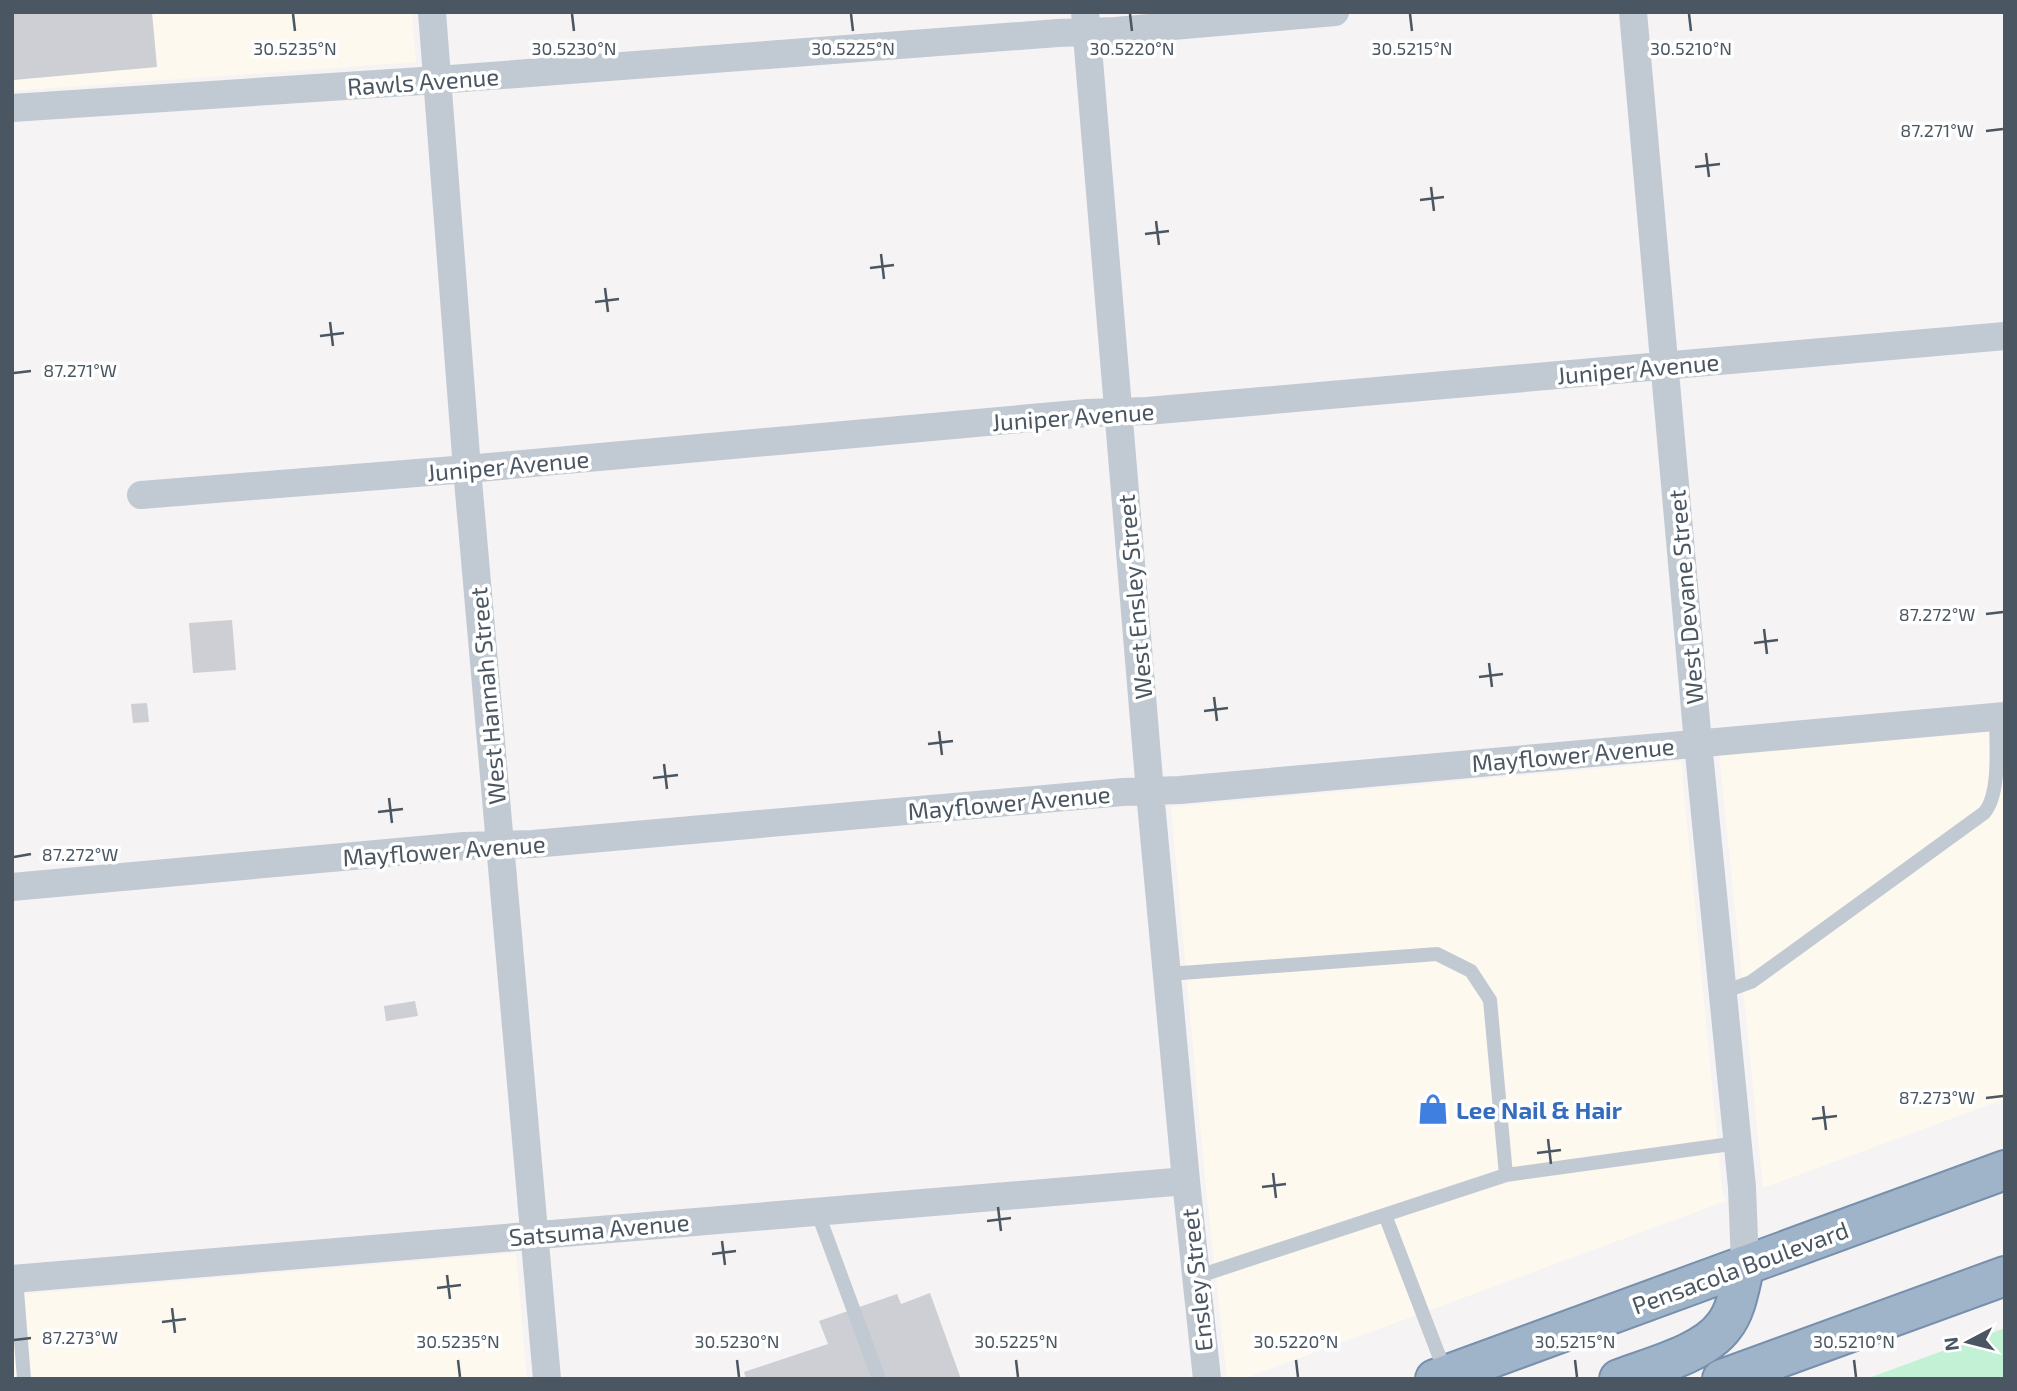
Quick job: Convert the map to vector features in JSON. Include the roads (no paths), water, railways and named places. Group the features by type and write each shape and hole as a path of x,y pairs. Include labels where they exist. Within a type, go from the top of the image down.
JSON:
{"highway":[{"name":"Pensacola Boulevard","path":"1441,1377 2005,1170"},
{"path":"1619,1379 1694,1351 1724,1326 1737,1298 1745,1265"},
{"path":"1722,1379 2005,1276"}],"street":[{"name":"West Hannah Street","path":"432,12 467,469 547,1379"},
{"name":"Rawls Avenue","path":"12,108 437,80 1085,22 1335,12"},
{"name":"West Devane Street","path":"1633,12 1698,743 1738,1143 1745,1265"},
{"name":"West Ensley Street","path":"1085,22 1186,1181"},
{"name":"Juniper Avenue","path":"141,495 2005,336"},
{"name":"Mayflower Avenue","path":"12,887 464,846 1150,792 2000,717"},
{"name":"Satsuma Avenue","path":"14,1279 1186,1181"},
{"name":"Ensley Street","path":"1186,1181 1207,1379"}],"lane":[{"path":"1723,992 1758,977 1984,813 1990,806 2000,717"},
{"path":"1168,975 1437,954 1471,971 1490,1000 1506,1175"},
{"path":"1195,1277 1506,1175 1738,1143"},
{"path":"817,1211 879,1379"},
{"path":"1385,1215 1441,1377"},
{"path":"14,1279 24,1379"}],"place":[{"name":"Lee Nail & Hair","path":"1433,1109"}]}
